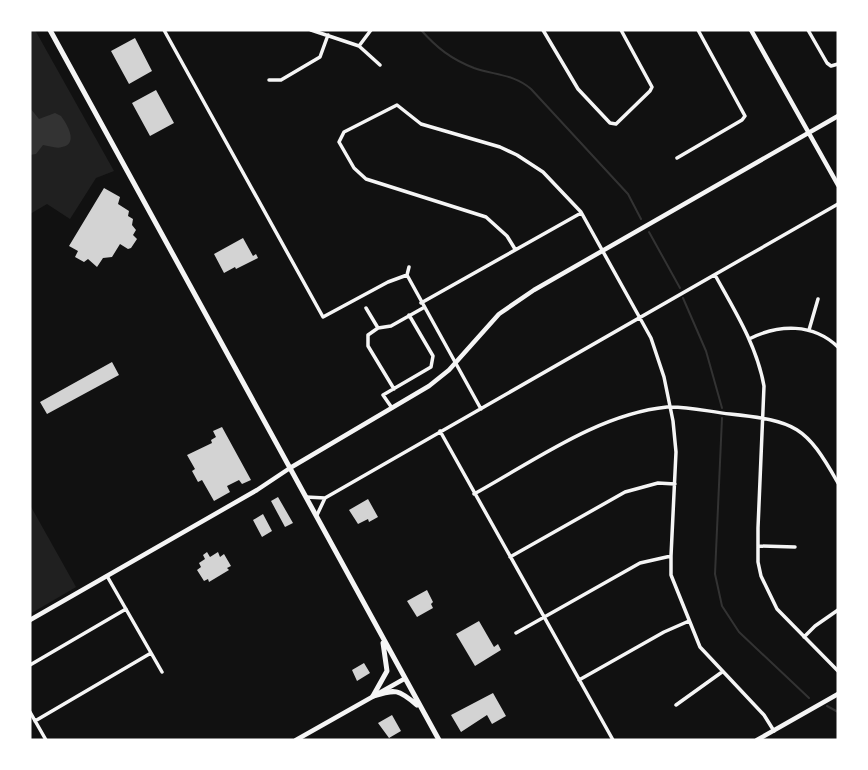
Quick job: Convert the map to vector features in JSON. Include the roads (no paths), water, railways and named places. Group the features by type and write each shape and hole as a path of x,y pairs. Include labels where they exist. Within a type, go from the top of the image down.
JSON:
{"main road":[{"path":"50,30 439,740"},
{"path":"373,696 387,671 383,640"},
{"path":"373,696 393,690 400,691 420,708"}],"street":[{"path":"164,30 323,317 388,282 407,275"},
{"path":"311,30 359,46 380,65"},
{"path":"359,46 365,34 371,30"},
{"path":"543,30 578,89 610,123 616,124 652,87 621,30"},
{"path":"677,158 743,120 745,116 698,30"},
{"path":"751,30 838,185"},
{"path":"808,30 827,63 831,66 838,64"},
{"path":"269,80 281,79 320,57 328,35"},
{"path":"515,250 507,236 486,217 366,179 354,168 339,142 340,137 344,132 397,105 421,124 500,147 517,155 543,172 581,212 658,358 676,436 671,575 699,647 764,715 774,731"},
{"path":"30,620 257,490 429,386 508,308 534,290 838,116"},
{"path":"316,517 325,498 838,204"},
{"path":"394,389 369,346 368,335 409,316 422,305 581,212"},
{"path":"409,267 407,275 422,305 481,409"},
{"path":"715,275 749,339 760,365 764,386 758,562 768,593 777,609 838,671"},
{"path":"809,330 818,299"},
{"path":"366,308 379,328"},
{"path":"392,408 383,395 430,367 433,356 409,316"},
{"path":"749,339 778,328 793,327 824,336 838,347"},
{"path":"474,494 605,422 670,407 764,420 801,430 820,451 838,484"},
{"path":"440,431 613,740"},
{"path":"510,557 625,492 658,484 675,484"},
{"path":"305,496 325,498"},
{"path":"758,546 796,547"},
{"path":"516,633 640,563 671,555"},
{"path":"107,576 162,672"},
{"path":"30,665 126,609"},
{"path":"804,636 838,610"},
{"path":"579,680 671,628 689,621"},
{"path":"35,721 151,653"},
{"path":"676,705 722,672"},
{"path":"296,740 404,679"},
{"path":"757,740 838,694"},
{"path":"30,712 46,740"}],"waterway":[{"path":"421,30 439,48 458,61 511,78 531,89 628,194 641,219"},
{"path":"649,232 680,288"},
{"path":"683,298 706,351 722,408"},
{"path":"722,418 715,574 722,606 739,632 809,698"},
{"path":"827,706 838,712"}]}
